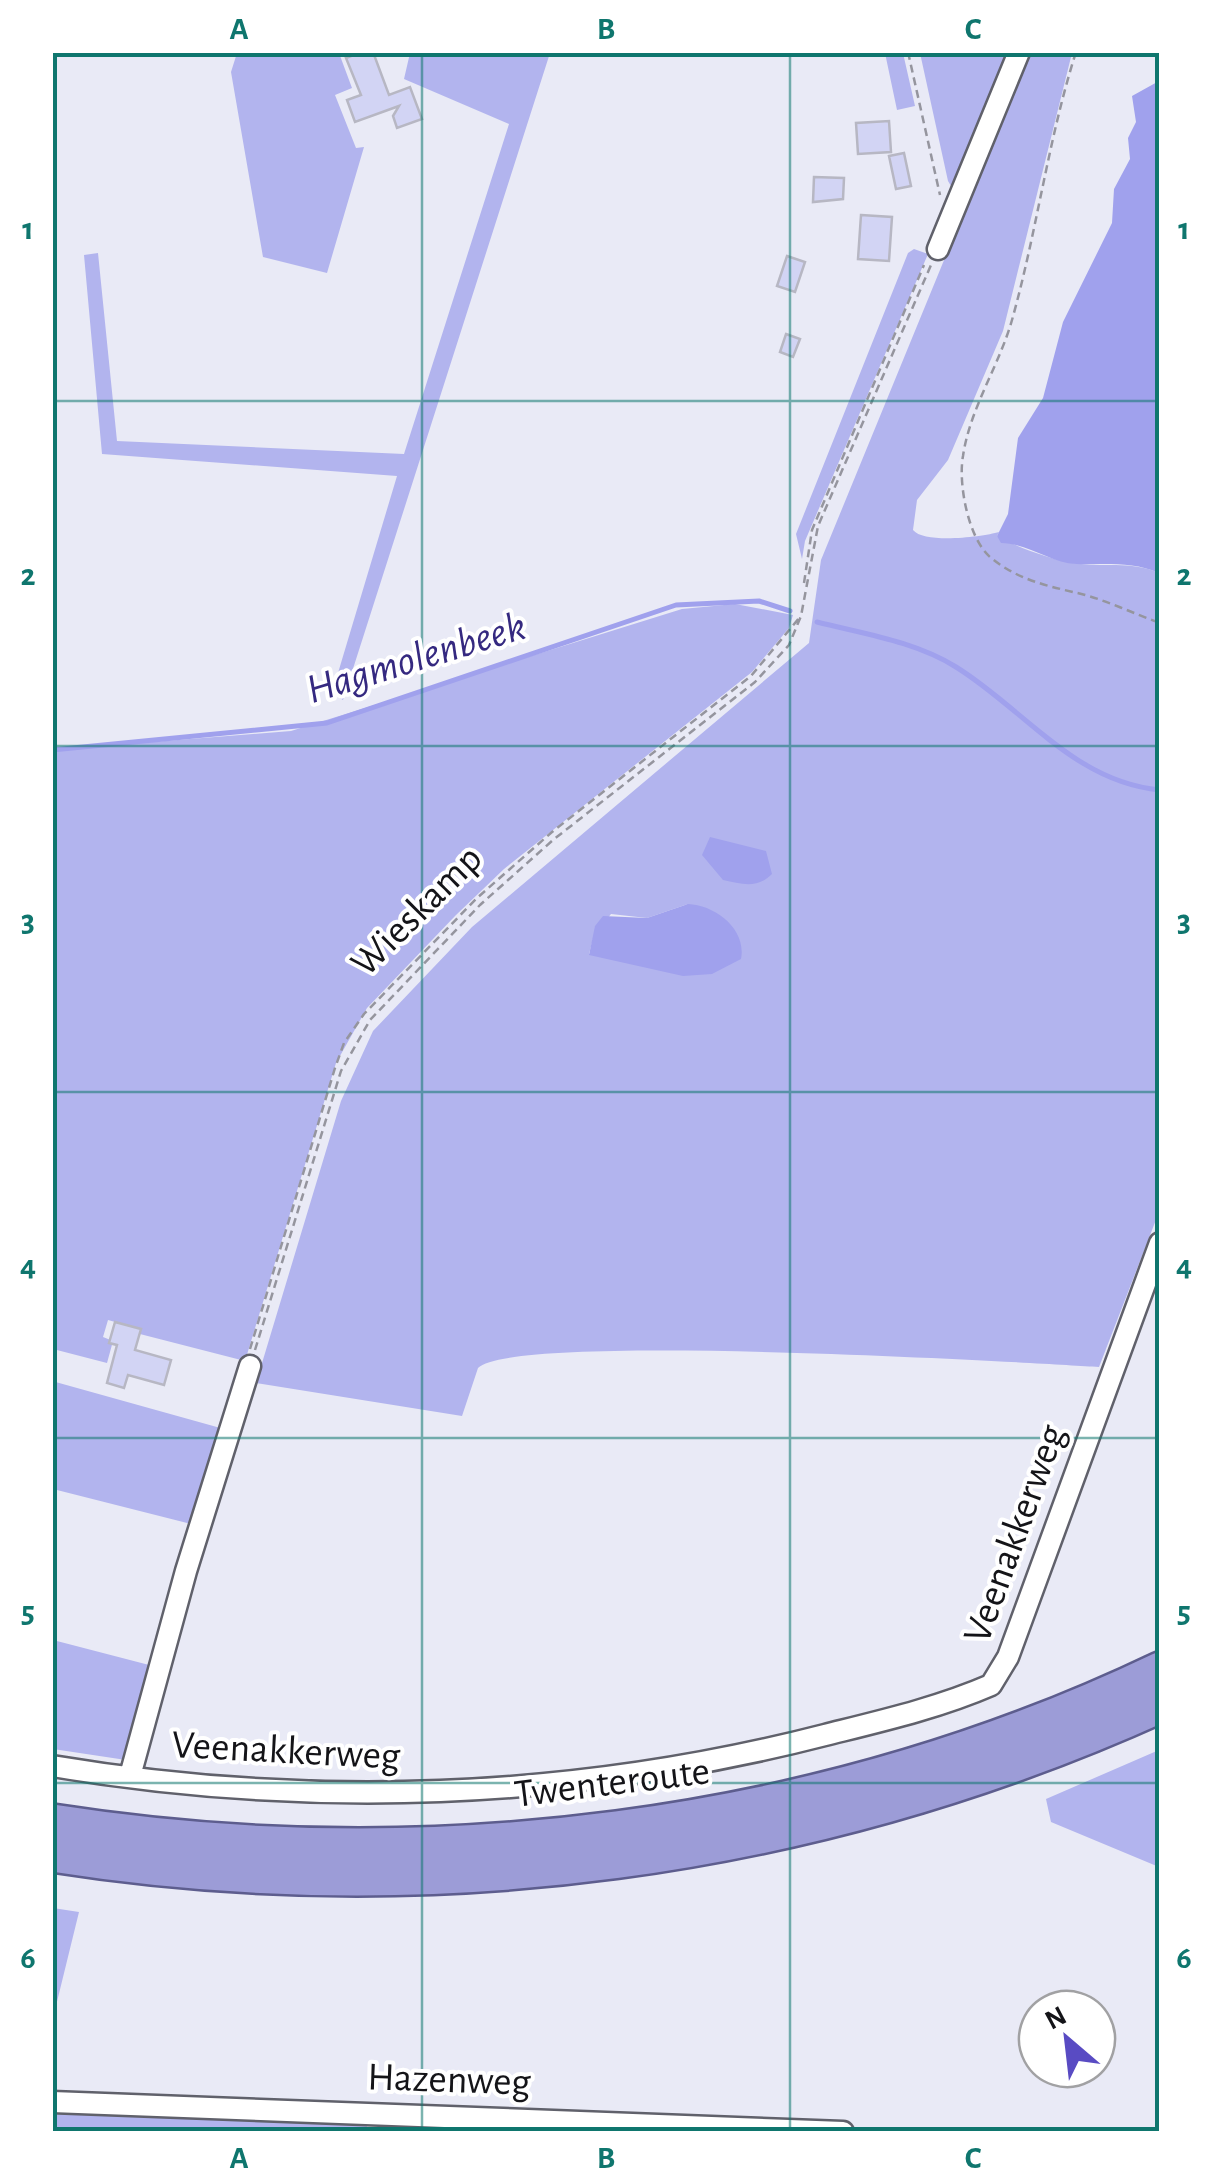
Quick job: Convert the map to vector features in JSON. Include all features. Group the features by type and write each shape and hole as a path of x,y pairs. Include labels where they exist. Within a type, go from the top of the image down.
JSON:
{"highway":[{"name":"Twenteroute","path":"52,1822 277,1844 420,1845 572,1835 729,1812 882,1774 1016,1730 1160,1670"},
{"name":"Twenteroute","path":"52,1854 271,1877 363,1878 490,1876 636,1860 779,1832 952,1786 1160,1705"}],"street":[{"path":"938,248 1019,52"},
{"name":"Veenakkerweg","path":"52,1766 360,1794 565,1783 748,1755 900,1716 991,1685 1008,1657 1160,1242"},
{"path":"130,1776 186,1571 250,1366"},
{"name":"Hazenweg","path":"52,2102 844,2132"}],"path":[{"path":"908,52 947,226"},
{"path":"1076,52 1057,112 1012,319 971,420 962,460 964,496 989,556 1030,582 1074,592 1160,623"},
{"name":"Wieskamp","path":"805,594 802,570 812,530 928,257 938,248"},
{"name":"Wieskamp","path":"250,1366 341,1071 370,1020 480,906 553,840 755,682 789,645 801,616 812,545 938,248"},
{"name":"Wieskamp","path":"250,1366 250,1352 335,1068 344,1043 364,1014 507,870 751,676 801,616"}],"shaded area":[{"path":"237,53 339,53 352,88 335,95 356,148 364,147 327,273 263,257 231,72"},
{"path":"410,53 550,53 343,700 332,693 397,476 102,454 84,255 98,253 117,441 404,454 509,124 404,79"},
{"path":"885,53 903,53 915,106 897,110"},
{"path":"920,53 1012,53 954,191 948,181"},
{"path":"1029,53 1072,53 1003,331 948,460 917,500 913,530 941,538 999,532 997,536 1044,556 1159,573 1159,1212 1099,1367 772,1352 579,1352 512,1357 478,1368 462,1416 256,1383 341,1101 373,1031 472,927 809,643 821,560","holes":["688,904 589,954 594,935 611,914 647,918"]},
{"path":"1159,81 1159,573 1128,565 1067,563 1001,543 997,536 1008,514 1018,438 1043,398 1063,322 1112,223 1114,189 1130,159 1128,138 1136,122 1132,96"},
{"path":"914,249 928,254 805,541 802,559 796,534 908,253"},
{"path":"735,604 793,615 789,628 752,672 504,869 367,1008 336,1063 245,1361 136,1333 137,1328 108,1320 103,1337 113,1341 107,1363 53,1349 52,750 291,731 682,609"},
{"path":"710,837 766,851 772,874 755,884 723,880 702,855"},
{"path":"688,904 709,909 727,921 739,938 741,959 712,974 683,976 589,955 595,926 603,916 647,918"},
{"path":"52,1381 224,1429 195,1525 53,1489"},
{"path":"53,1640 153,1666 126,1760 53,1749"},
{"path":"1159,1750 1159,1867 1051,1822 1046,1799"},
{"path":"52,1908 79,1912 53,2018"},
{"path":"53,2106 368,2123 365,2132 53,2132"}],"building":[{"path":"373,52 389,95 410,87 422,119 397,128 393,116 399,106 355,122 347,100 361,95 346,58"},
{"path":"889,121 891,152 858,154 856,123"},
{"path":"904,153 911,186 896,189 889,156"},
{"path":"814,177 844,178 843,199 813,202"},
{"path":"861,215 892,217 889,261 858,259"},
{"path":"787,256 805,262 795,292 777,286"},
{"path":"786,334 800,339 793,357 780,352"},
{"path":"115,1322 141,1329 135,1350 171,1360 164,1385 128,1375 124,1388 107,1383 117,1345 109,1343"}],"waterway":[{"name":"Hagmolenbeek","path":"52,750 327,723 676,605 759,601 790,611"},
{"name":"Hagmolenbeek","path":"817,622 888,639 940,658 981,684 1076,759 1129,784 1160,790"}]}
